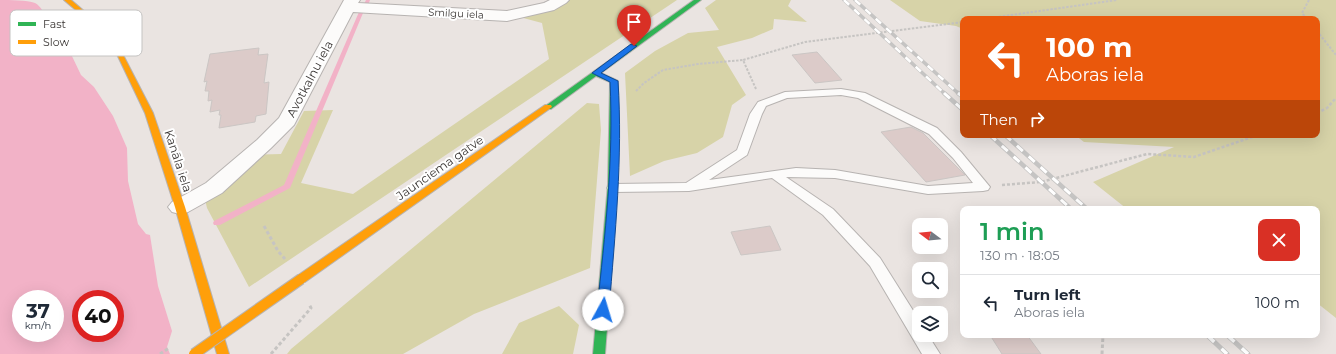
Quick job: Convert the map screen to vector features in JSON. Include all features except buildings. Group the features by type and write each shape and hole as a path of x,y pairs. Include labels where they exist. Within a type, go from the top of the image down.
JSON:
{"street":[{"name":"Kanāla iela","path":"67,0 79,10"},
{"name":"Smilgu iela","path":"350,4 508,16 549,7 561,0"},
{"name":"Jaunciema gatve","path":"194,354 698,0"},
{"name":"Avotkalnu iela","path":"180,207 214,188 264,144 287,121 350,4"},
{"name":"Kanāla iela","path":"121,56 149,113 180,207 223,354"},
{"path":"596,73 614,81 615,102 614,188 599,354"}],"lane":[{"path":"689,187 743,152 756,114 762,104 785,95 841,92 861,94 933,131 957,155 983,187"},
{"path":"614,188 689,187 796,172 835,174 928,190 983,187"},
{"path":"774,174 828,212 876,262 912,323"},
{"path":"923,342 931,354"}],"path":[{"path":"1005,16 1117,0"},
{"path":"1304,16 1302,13 1309,0"},
{"path":"615,102 631,99 644,83 663,70 698,64 743,60 805,42 960,22"},
{"path":"1320,35 1336,55"},
{"path":"743,60 762,104"},
{"path":"1320,112 1327,108 1336,98"},
{"path":"983,187 1041,182 1147,154 1194,157 1249,138"},
{"path":"264,226 278,251 288,263"},
{"path":"271,354 311,308 306,299"},
{"path":"1102,354 1103,338"}],"shaded area":[{"path":"0,0 32,2 37,4 42,10 10,10 10,56 72,56 81,75 94,87 113,116 127,148 128,181 138,224 146,234 150,235 158,286 172,331 167,347 170,354 0,354"},
{"path":"566,0 677,0 249,287 207,208 202,187 246,155 281,154 304,111 333,110 301,183 353,194 549,59 542,23 512,15"},
{"path":"716,0 791,0 788,6 807,22 774,19 773,29 752,38 717,47 746,95 732,105 723,137 697,153 664,161 630,176 625,73 655,51 688,33 719,30 705,8"},
{"path":"890,0 1336,0 1336,318 1320,305 1320,206 1123,206 1093,182 1174,147 1084,142 1079,138 1320,138 1320,16 960,16 960,28 920,21"},
{"path":"587,103 599,104 601,130 590,268 474,314 403,354 287,354 291,349"},
{"path":"559,306 579,325 573,354 502,354 519,323"}],"waterway":[{"path":"366,4 368,0"},
{"path":"217,223 287,186 361,13"}],"railway":[{"path":"844,0 945,94"},
{"path":"855,0 959,94"},
{"path":"944,93 960,107"},
{"path":"993,138 1068,206"},
{"path":"1008,138 1084,206"},
{"path":"1210,338 1227,354"},
{"path":"1230,338 1248,354"}],"traffic: fast":[{"path":"548,107 698,0"},
{"path":"596,73 614,81 615,115 611,218 599,354"}],"traffic: slow":[{"path":"67,0 79,10"},
{"path":"121,56 149,113 180,207 223,354"},
{"path":"301,279 548,107"},
{"path":"194,354 301,279"}],"route":[{"path":"603,310 613,207 615,102 614,81 596,73 634,46"}]}
